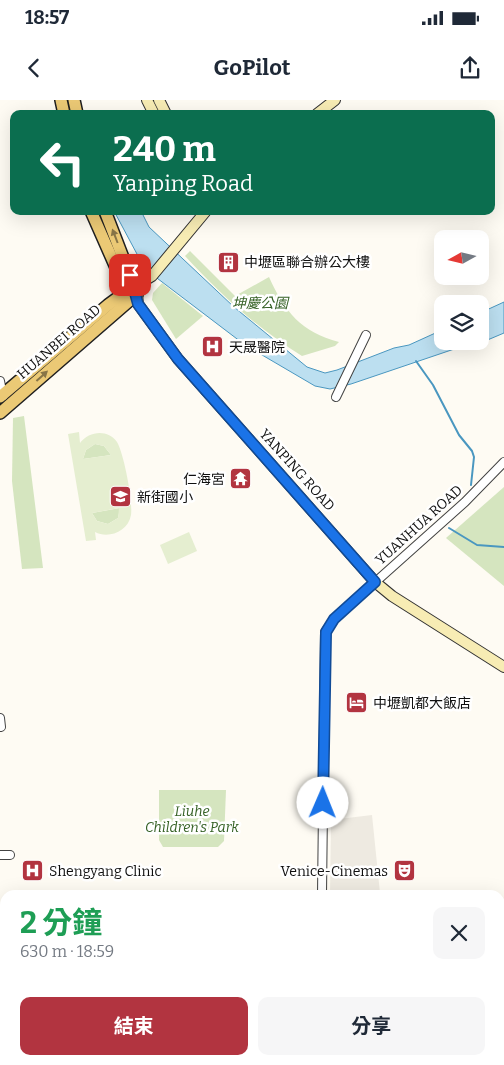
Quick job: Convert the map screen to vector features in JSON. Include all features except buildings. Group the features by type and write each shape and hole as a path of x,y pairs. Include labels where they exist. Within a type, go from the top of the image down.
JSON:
{"main road":[{"path":"322,110 335,100"},
{"name":"YANPING ROAD","path":"93,215 135,293 178,359 375,582 392,596 504,667"},
{"name":"YANPING ROAD","path":"106,215 135,293"},
{"path":"135,293 175,250 203,215"},
{"name":"HUANBEI ROAD","path":"2,395 135,293"},
{"name":"HUANBEI ROAD","path":"3,411 135,293"}],"street":[{"path":"336,397 366,336"},
{"path":"0,381 3,411"},
{"name":"YUANHUA ROAD","path":"322,890 326,632 334,619 465,502 504,462"},
{"path":"0,718 1,727"},
{"path":"0,855 10,855"}],"green space":[{"name":"坤慶公園","path":"190,251 235,296 269,277 281,301 296,319 314,333 339,342 335,346 302,356 255,323 212,284 185,256"},
{"path":"162,283 203,316 176,339 152,300 153,293"},
{"path":"24,416 43,568 22,569 12,481 13,418"},
{"path":"79,432 80,443 88,436 99,433 109,435 117,442 125,467 131,508 129,521 122,530 106,535 95,532 96,540 86,541 68,434","holes":["95,444 104,446 111,455 83,459 86,450","119,508 118,518 108,524 97,521 92,513"]},
{"path":"95,444 104,446 111,455 83,459 86,450"},
{"path":"504,487 504,586 446,538"},
{"path":"120,508 118,518 108,524 97,521 92,513"},
{"path":"189,532 197,551 168,564 160,545"},
{"name":"Liuhe Children's Park","path":"159,790 226,790 224,841 218,847 163,847 159,840"}],"shaded area":[{"path":"372,815 380,890 330,890 331,820"}],"water":[{"path":"116,215 143,215 149,227 234,307 307,367 325,373 337,370 394,348 409,345 434,334 434,350 451,350 351,384 330,389 315,386 245,345 145,269"},
{"path":"504,302 504,333 489,339 489,309"}],"waterway":[{"path":"416,361 433,385 459,435 472,451 474,457 471,485"},
{"path":"449,528 477,545 504,547"}],"place":[{"name":"中壢區聯合辦公大樓","path":"228,262"},
{"name":"天晟醫院","path":"213,347"},
{"name":"仁海宮","path":"241,479"},
{"name":"新街國小","path":"121,497"},
{"name":"中壢凱都大飯店","path":"357,703"},
{"name":"Shengyang Clinic","path":"33,871"},
{"name":"Venice-Cinemas","path":"404,871"}],"route":[{"path":"130,275 137,294 138,304 178,359 375,582 334,619 326,632 323,714 323,803"}]}
